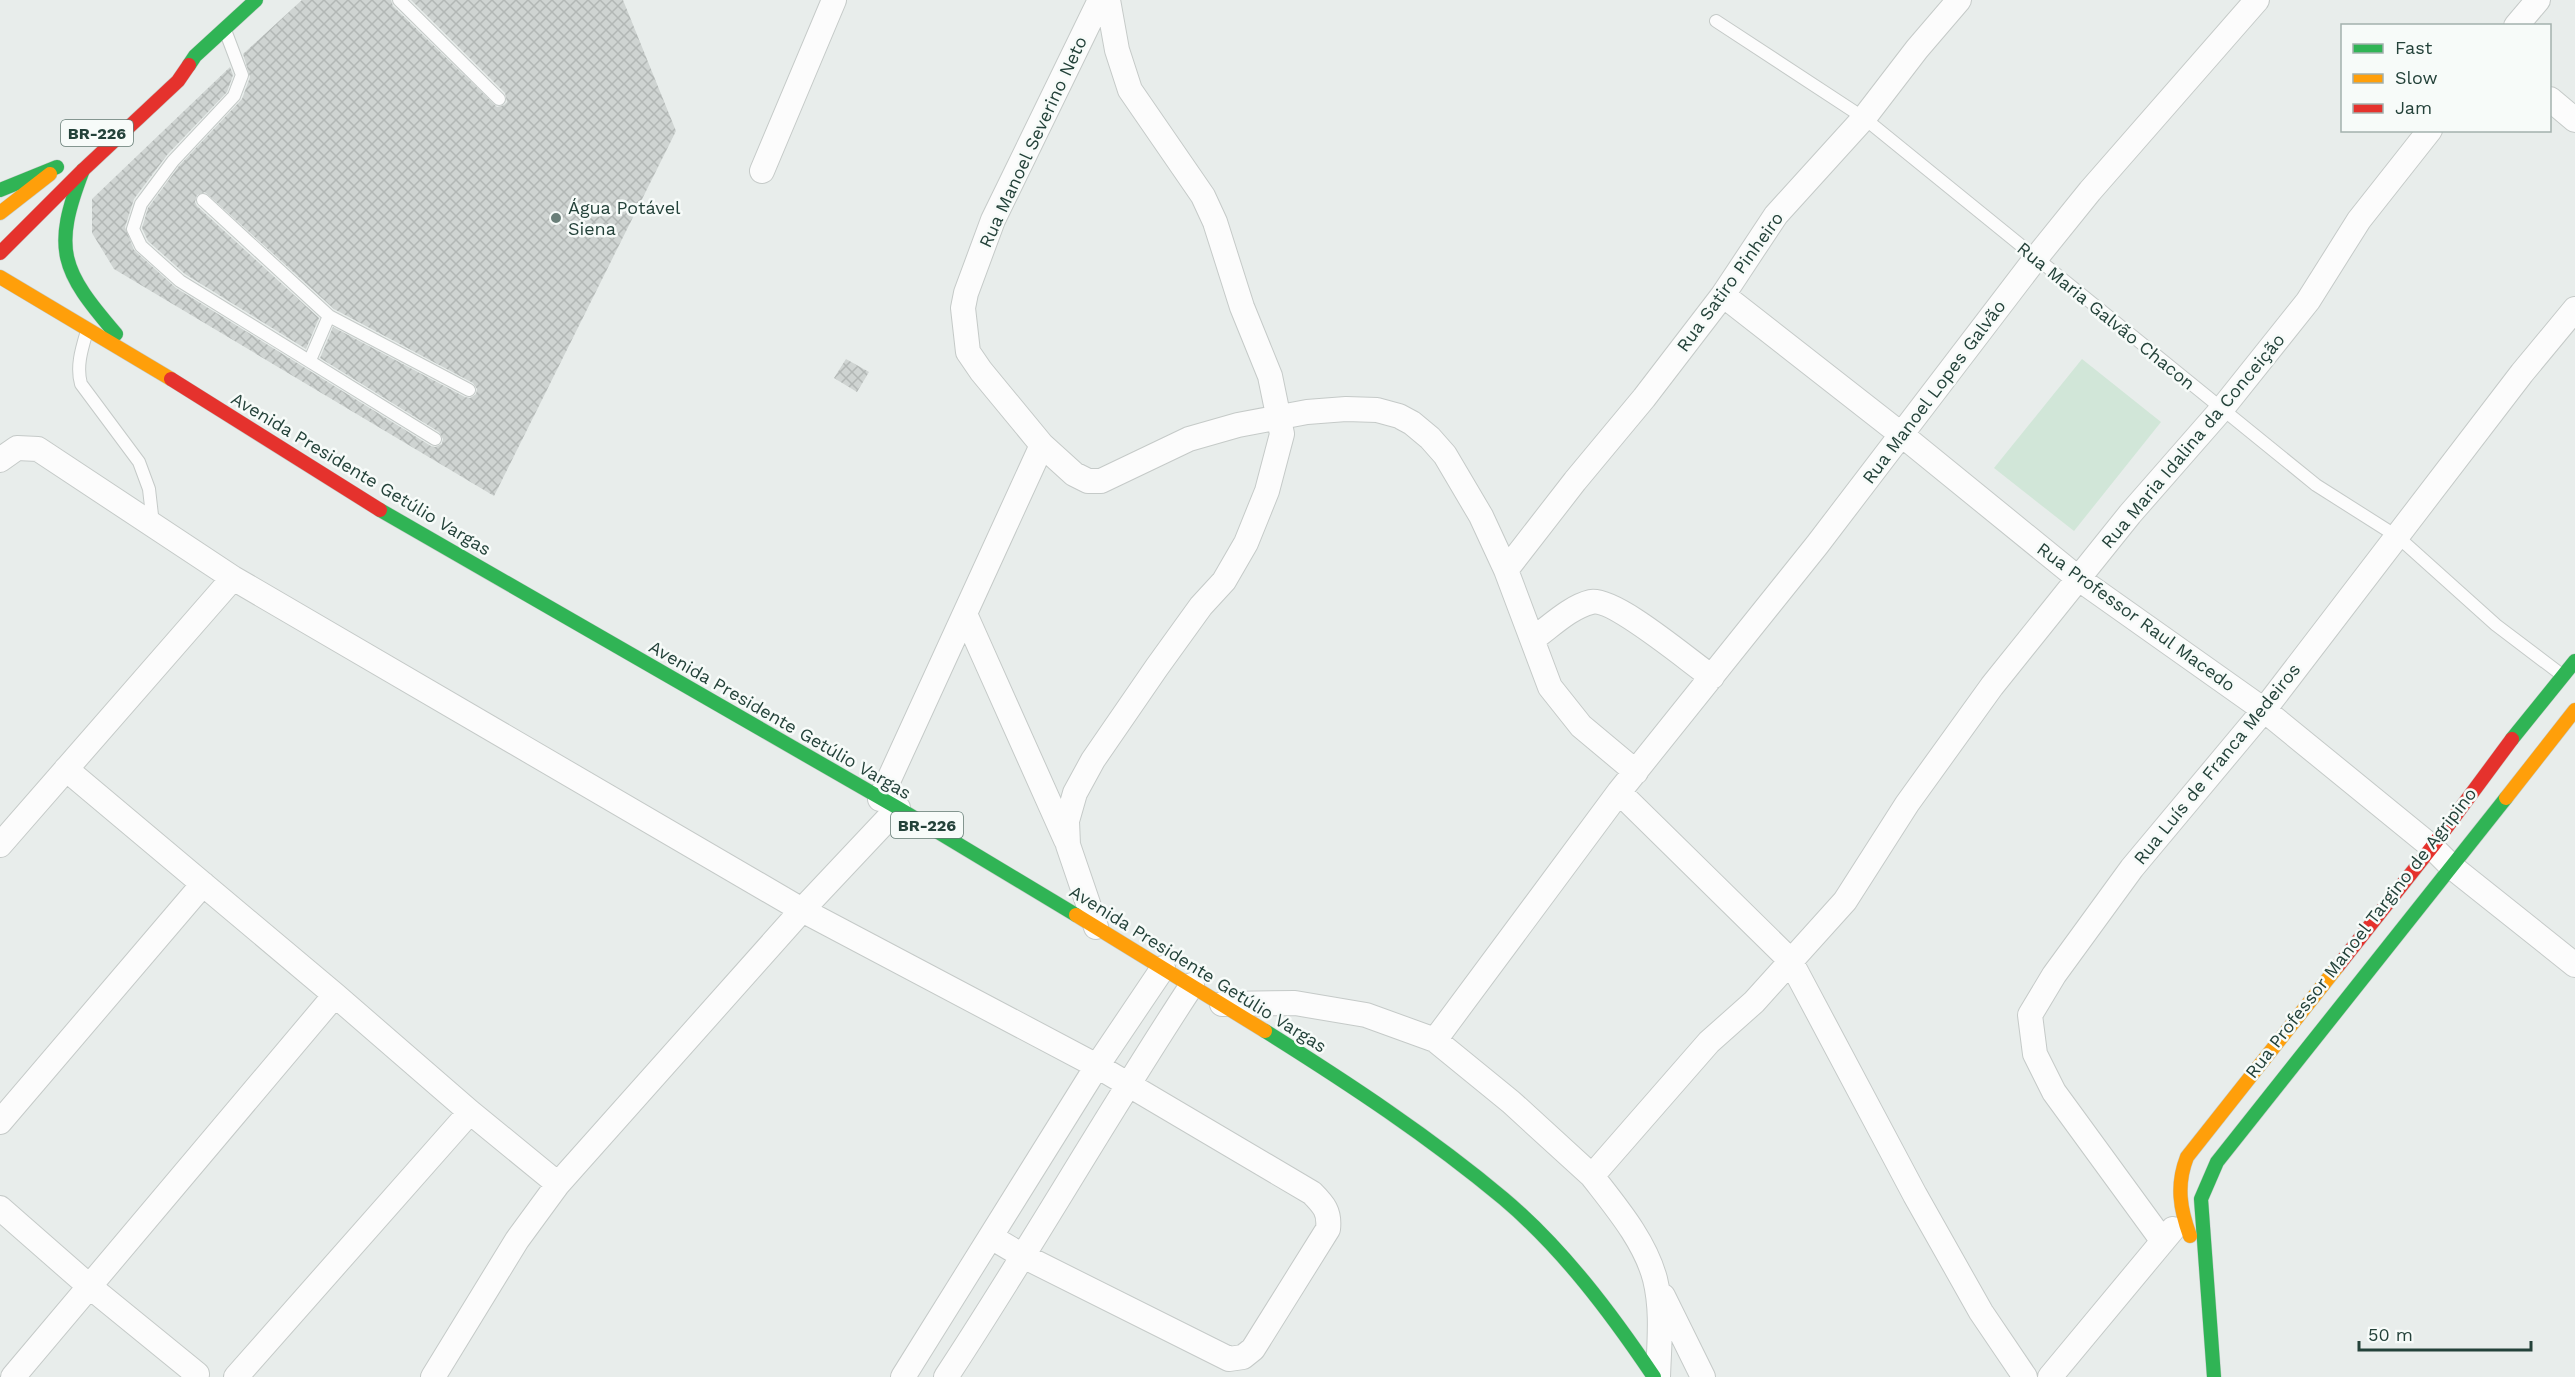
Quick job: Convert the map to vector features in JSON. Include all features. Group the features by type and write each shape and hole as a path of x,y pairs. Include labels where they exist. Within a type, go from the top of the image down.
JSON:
{"main road":[{"name":"BR-226","path":"0,253 83,170 178,81 195,56 256,0"},
{"name":"BR-226","path":"162,77 177,65 195,56"},
{"name":"BR-226","path":"0,190 62,164 0,213"},
{"path":"83,170 66,216 63,253 88,302 135,356"},
{"name":"BR-226","path":"0,277 135,356"},
{"name":"Avenida Presidente Getúlio Vargas","path":"135,356 373,506 889,803 1192,985 1361,1091 1505,1200 1561,1254 1619,1325 1656,1377"},
{"name":"Rua Professor Manoel Targino de Agripino","path":"2192,1215 2179,1189 2179,1174 2187,1157 2432,847 2502,751 2575,661"},
{"name":"Rua Professor Manoel Targino de Agripino","path":"2192,1215 2217,1162 2575,710"},
{"path":"2192,1215 2206,1279 2214,1377"},
{"path":"2192,1215 2206,1279"}],"street":[{"path":"762,171 834,0"},
{"name":"Rua Satiro Pinheiro","path":"1506,570 1723,295 1776,215 1864,118 1917,49 1959,0"},
{"name":"Rua Manoel Lopes Galvão","path":"1435,1040 1619,792 1902,435 2036,258 2090,191 2257,0"},
{"path":"2518,24 2538,0"},
{"path":"1068,845 1066,821 1076,793 1093,760 1157,667 1202,606 1224,581 1246,543 1267,491 1282,434 1270,376 1242,307 1215,222 1203,196 1130,90 1098,1"},
{"name":"Rua Manoel Severino Neto","path":"1098,1 993,220 966,293 963,308 968,351 981,371 1042,445 1074,474 1088,481 1101,480 1189,439 1238,425 1278,417 1336,410 1377,410 1399,416 1412,423 1445,455 1481,516 1506,570 1533,639 1542,671 1550,687 1563,707 1606,749 1636,772"},
{"path":"2551,100 2575,120"},
{"name":"Rua Maria Idalina da Conceição","path":"1592,1176 1709,1042 1754,1002 1845,901 1907,804 1992,686 2130,514 2221,410 2308,302 2359,220 2428,132"},
{"name":"Rua Professor Raul Macedo","path":"1723,295 1902,435 2079,579 2264,710 2432,847 2452,867 2575,965"},
{"name":"Rua Luís de Franca Medeiros","path":"2162,1240 2054,1092 2035,1054 2030,1015 2054,975 2132,868 2264,710 2522,373 2575,309"},
{"path":"433,1377 517,1240 558,1184 802,910 889,803 965,614 1042,445"},
{"path":"0,460 17,448 38,449 234,578 802,910 1097,1066 1312,1193 1325,1206 1329,1216 1328,1229 1253,1349 1243,1357 1229,1359 1023,1256 991,1237"},
{"path":"0,845 234,578"},
{"path":"1533,639 1581,606 1593,601 1604,602 1641,624 1712,677"},
{"path":"965,614 1068,845 1096,927"},
{"path":"66,769 558,1184"},
{"path":"1619,792 1790,960 1964,1283 2025,1377"},
{"path":"0,1122 203,884"},
{"path":"903,1377 1097,1066 1163,968"},
{"path":"946,1377 1010,1280 1127,1084 1192,985"},
{"path":"13,1377 335,995"},
{"path":"1221,1004 1295,1003 1366,1015 1435,1040 1510,1102 1592,1176 1635,1237 1703,1377"},
{"path":"236,1377 470,1112"},
{"path":"0,1208 197,1374"},
{"path":"2050,1377 2162,1240 2192,1215"},
{"path":"1655,1279 1660,1321 1656,1377"}],"lane":[{"path":"399,0 499,99"},
{"name":"Rua Maria Galvão Chacon","path":"1716,21 1864,118 2221,410 2316,485 2398,537 2496,625 2575,684"},
{"path":"224,29 242,75 234,96 173,161 141,204 133,229 141,246 180,281 435,438"},
{"path":"203,200 329,316 469,390"},
{"path":"310,360 329,316"},
{"path":"88,329 81,351 78,375 81,384 139,462 149,489 153,525"}],"green space":[{"path":"2082,359 2161,422 2074,531 1994,468"}],"building":[{"path":"302,0 391,0 393,6 497,107 507,102 505,93 411,0 623,0 676,131 494,496 114,269 92,233 92,199 230,67 233,75 227,92 167,155 134,199 125,227 134,250 176,288 431,446 442,444 443,439 439,432 320,358 333,327 465,397 470,398 476,394 477,389 473,383 334,309 205,192 197,195 195,202 197,206 319,318 306,349 185,274 148,241 142,228 148,208 179,166 242,99 250,77 243,54"},
{"path":"846,359 869,372 857,392 834,378"}],"traffic: fast":[{"path":"189,65 195,56 256,0"},
{"path":"0,190 57,167"},
{"path":"83,170 67,220 65,240 67,258 83,293 116,334"},
{"path":"380,510 898,808 1076,915"},
{"path":"2512,739 2575,661"},
{"path":"2214,1377 2201,1199 2217,1162 2506,798"},
{"path":"1265,1031 1388,1111 1476,1176 1526,1218 1585,1283 1621,1329 1654,1377"}],"traffic: slow":[{"path":"0,213 50,174"},
{"path":"0,277 171,379"},
{"path":"2506,798 2575,710"},
{"path":"1076,915 1265,1031"},
{"path":"2190,1236 2184,1216 2180,1187 2187,1157 2338,966"}],"traffic: jam":[{"path":"0,253 83,170 178,81 189,65"},
{"path":"171,379 380,510"},
{"path":"2338,966 2432,847 2512,739"}],"place":[{"name":"Água Potável Siena","path":"556,218"}]}
